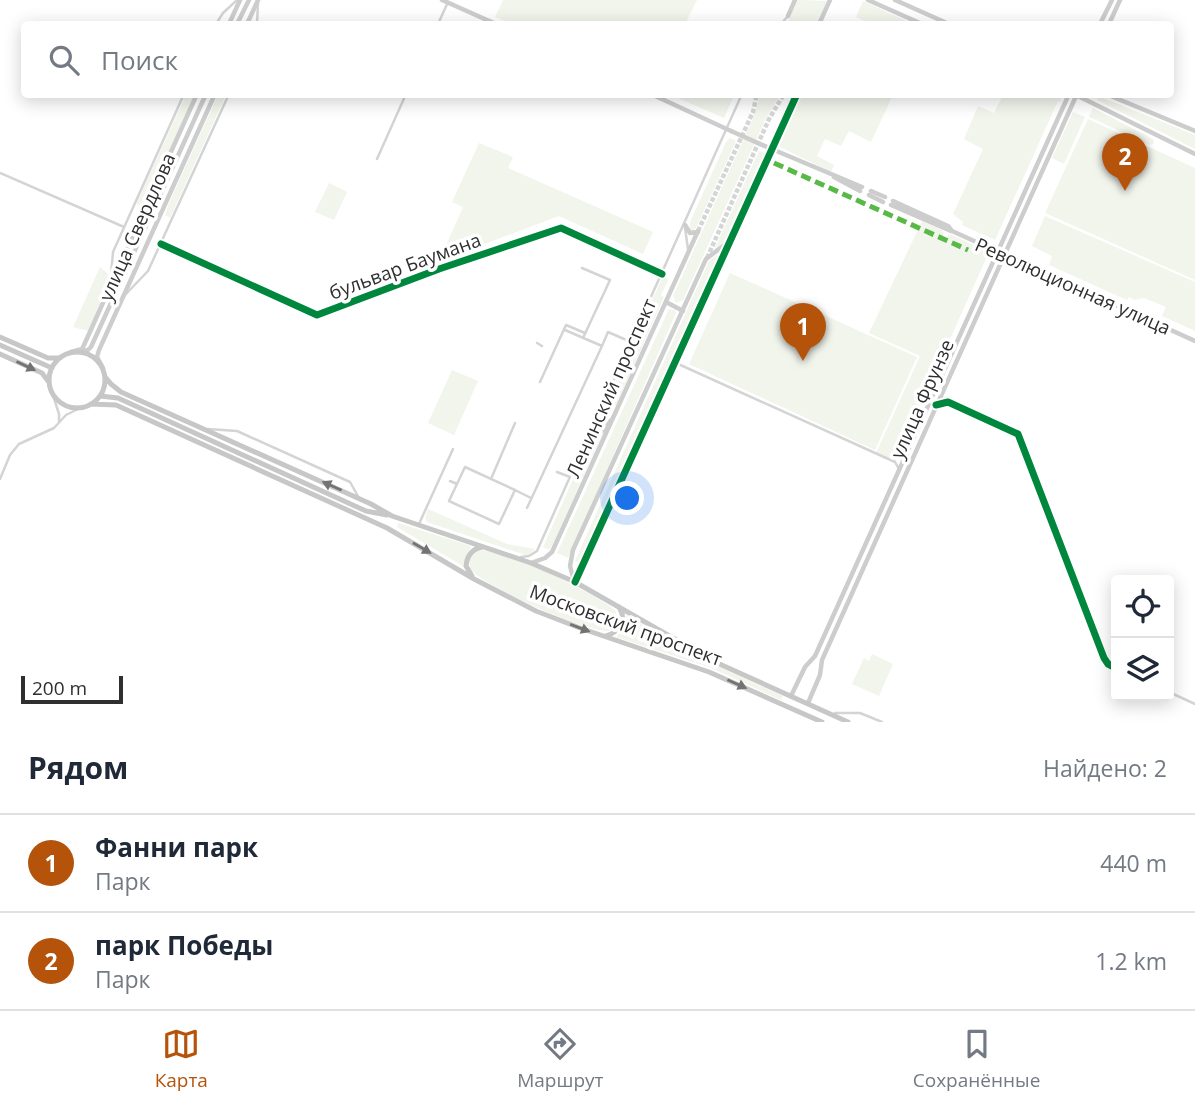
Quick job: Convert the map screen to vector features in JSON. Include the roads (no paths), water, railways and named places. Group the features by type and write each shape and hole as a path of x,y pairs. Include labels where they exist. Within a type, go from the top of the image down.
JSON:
{"main road":[{"path":"230,21 239,0"},
{"path":"238,21 249,0"},
{"path":"248,21 258,0"},
{"path":"788,16 795,0"},
{"path":"820,21 830,0"},
{"path":"868,0 915,21"},
{"path":"895,0 942,21"},
{"path":"1101,21 1111,0"},
{"path":"1110,21 1120,0"},
{"path":"445,1 489,21"},
{"name":"улица Свердлова","path":"75,352 84,345 195,98"},
{"name":"улица Свердлова","path":"91,347 204,98"},
{"name":"улица Свердлова","path":"103,368 97,357 99,350 213,98"},
{"path":"661,98 861,189"},
{"name":"улица Фрунзе","path":"787,706 807,665 815,656 1067,98"},
{"name":"улица Фрунзе","path":"803,713 822,660 1075,98"},
{"path":"1082,98 1195,154"},
{"path":"1116,98 1195,131"},
{"path":"870,193 884,199"},
{"name":"Революционная улица","path":"892,203 946,230 1195,341"},
{"name":"Ленинский проспект","path":"531,563 552,552 615,415 698,231 690,233 685,225"},
{"name":"Ленинский проспект","path":"575,582 570,566 573,550 706,259 730,240"},
{"path":"666,302 683,311"},
{"name":"улица Фрунзе","path":"963,328 970,332"},
{"path":"0,354 41,373 52,391 66,405 80,408 92,404 104,387 103,368 93,355 91,347 60,358 48,358 2,336"},
{"path":"0,345 52,368"},
{"path":"75,352 88,354 97,360"},
{"path":"49,383 52,368 60,358"},
{"name":"Московский проспект","path":"105,377 117,390 360,499 390,516"},
{"name":"Московский проспект","path":"104,387 118,398 366,511 419,524 518,558 575,582 709,659 848,722"},
{"name":"Московский проспект","path":"100,396 118,398"},
{"name":"Московский проспект","path":"92,404 116,405 386,527 474,579 536,611 709,672 822,722"},
{"path":"577,462 615,415"},
{"path":"889,491 891,496 896,495"},
{"path":"882,507 887,506 889,511"},
{"name":"Московский проспект","path":"366,511 386,527"},
{"path":"386,527 382,519 390,516"},
{"path":"474,579 466,566 468,557 474,550 486,547"},
{"path":"603,636 615,634 621,625 623,616 618,606"},
{"path":"815,656 817,662 822,660"},
{"path":"807,665 815,664 820,671"}],"street":[{"path":"218,21 239,0"},
{"path":"257,21 258,0"},
{"path":"439,21 445,1"},
{"path":"783,21 788,16"},
{"path":"109,288 113,252 182,98"},
{"path":"123,297 148,271 227,98"},
{"path":"377,159 404,98"},
{"name":"Ленинский проспект","path":"518,558 529,556 539,548 741,98"},
{"path":"575,582 795,98"},
{"path":"0,173 124,227"},
{"path":"685,225 689,252"},
{"name":"бульвар Баумана","path":"161,244 317,315 561,228 663,274"},
{"path":"582,268 610,280 583,338"},
{"path":"540,382 566,325 585,333"},
{"path":"564,329 602,346"},
{"path":"527,508 608,332 631,342"},
{"path":"537,343 542,346"},
{"path":"548,348 554,351"},
{"path":"676,363 895,462 903,461"},
{"path":"943,390 945,397 953,404"},
{"path":"52,391 59,414 58,425"},
{"path":"936,405 945,402 953,404 1018,434 1104,658 1111,666"},
{"path":"0,479 10,455 19,444 58,425 66,415 80,408"},
{"path":"491,479 515,423"},
{"path":"204,429 237,432 350,482 360,499"},
{"path":"419,524 453,449"},
{"path":"895,462 899,469"},
{"path":"515,490 499,524 449,501 465,467 515,490 532,498"},
{"path":"546,467 551,469"},
{"path":"557,472 570,477"},
{"path":"450,481 457,484"},
{"path":"1174,694 1195,704"},
{"path":"830,714 860,713 882,722"}],"tunnel":[{"path":"698,231 753,112 756,98"},
{"path":"707,258 769,119 782,98"}],"place":[{"name":"парк Победы","path":"1125,191"},
{"name":"Фанни парк","path":"803,361"}]}
